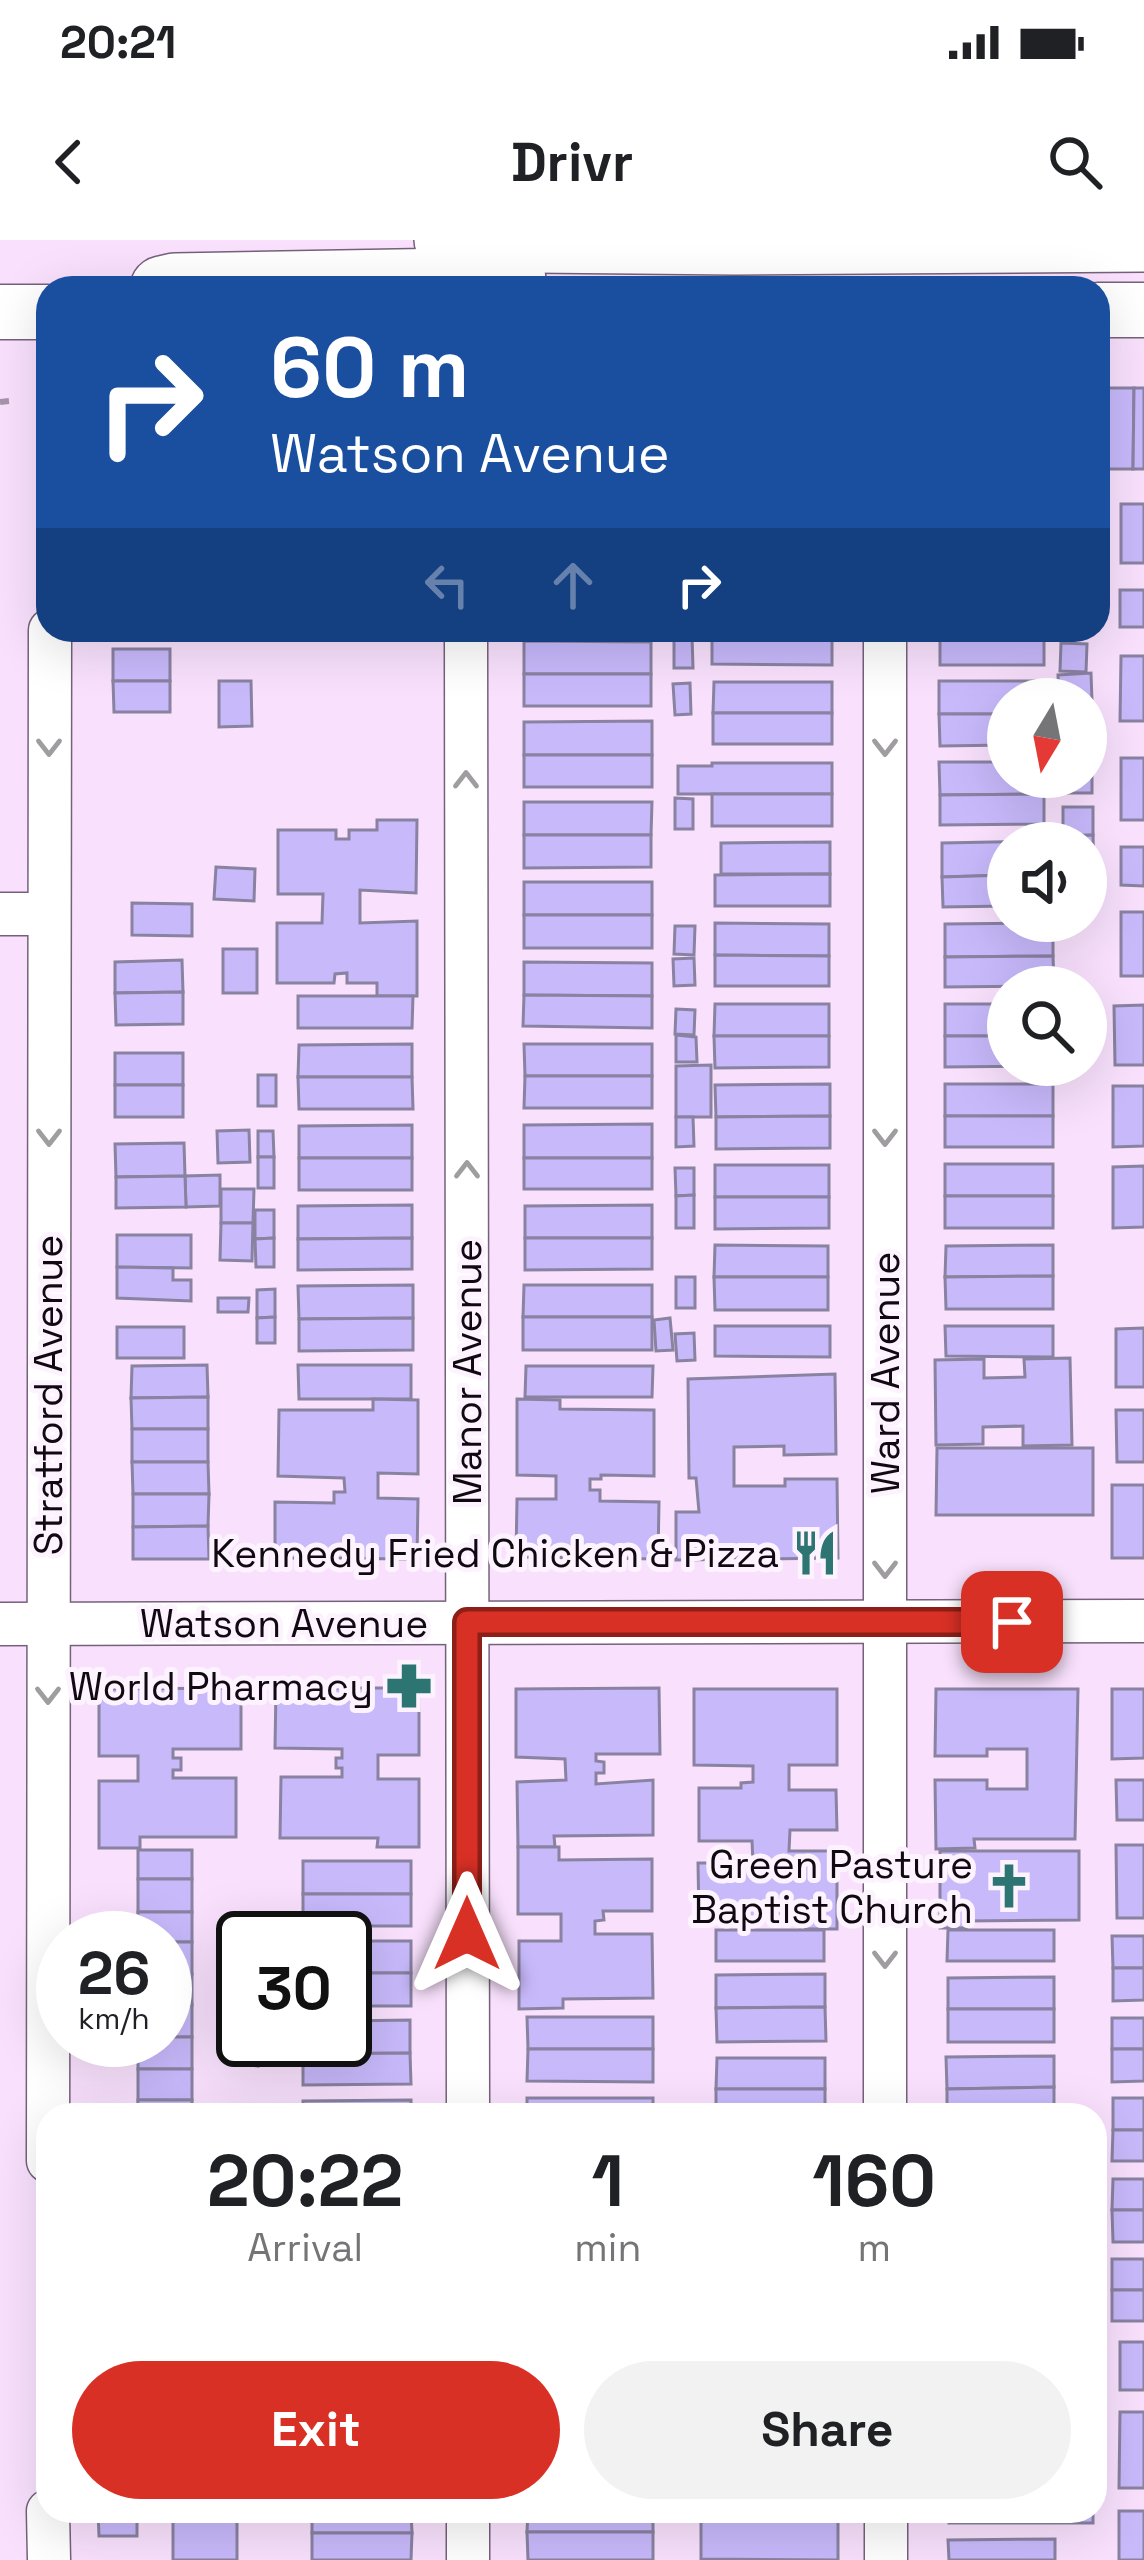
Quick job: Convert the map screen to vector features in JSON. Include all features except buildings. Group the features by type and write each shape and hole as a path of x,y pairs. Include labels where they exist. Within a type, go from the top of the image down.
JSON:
{"highway":[{"path":"446,240 1144,240"},
{"path":"636,276 736,243"}],"main road":[{"path":"1110,310 1144,310"},
{"path":"0,312 36,312"}],"street":[{"name":"Stratford Avenue","path":"48,2103 50,642"},
{"name":"Manor Avenue","path":"466,642 467,2103"},
{"name":"Ward Avenue","path":"885,642 885,2103"},
{"path":"0,914 49,914"},
{"name":"Watson Avenue","path":"0,1624 1144,1622"},
{"path":"49,2523 49,2560"},
{"path":"468,2523 468,2560"},
{"path":"886,2523 886,2560"}],"place":[{"name":"Kennedy Fried Chicken & Pizza","path":"815,1553"},
{"name":"World Pharmacy","path":"409,1686"},
{"name":"Green Pasture Baptist Church","path":"1009,1886"}],"route":[{"path":"467,1934 467,1622 1012,1622"}]}
